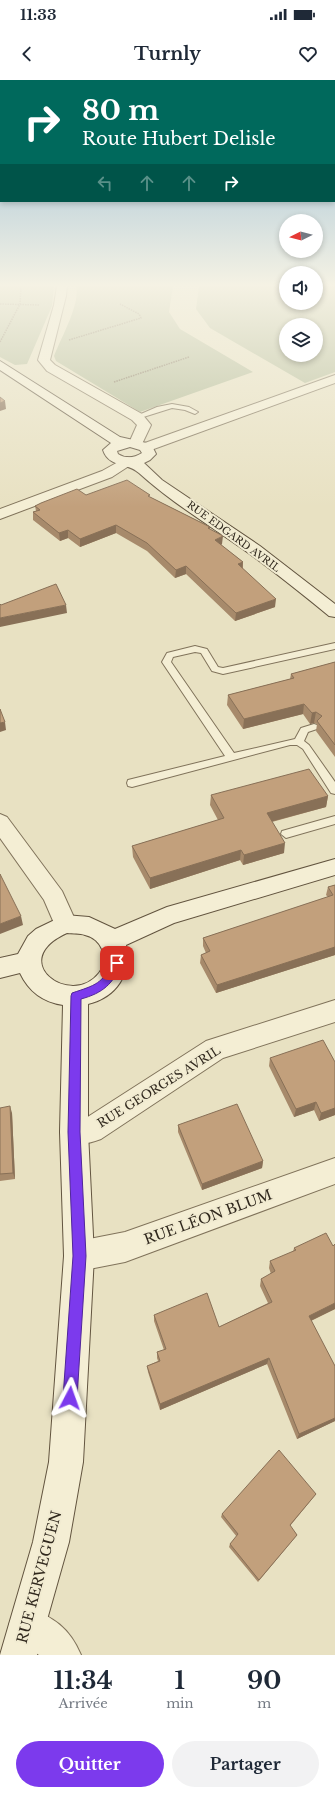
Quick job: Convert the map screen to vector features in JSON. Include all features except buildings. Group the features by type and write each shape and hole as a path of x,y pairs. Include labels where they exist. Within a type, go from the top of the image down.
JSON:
{"street":[{"path":"44,360 51,368 137,417 144,425 138,447"},
{"name":"RUE EDGARD AVRIL","path":"1,370 115,440 138,447 154,465 234,518 335,594"},
{"name":"RUE EDGARD AVRIL","path":"1,370 121,458 143,469 157,483 248,545 335,612"},
{"path":"0,514 107,474 121,458 138,447 335,379"},
{"path":"121,458 115,446 138,447"},
{"path":"0,822 54,898 65,924"},
{"path":"112,941 166,916 335,867"},
{"path":"65,924 92,926 104,932 112,941 117,952 117,963 112,975 103,985 91,992 76,996 61,995 48,991 37,983 31,973 29,961 32,948 39,938 51,930 65,924"},
{"path":"0,968 29,961"},
{"name":"RUE KERVEGUEN","path":"22,1640 51,1542 66,1462 79,1256 74,1132 76,996"},
{"name":"RUE GEORGES AVRIL","path":"74,1132 91,1130 215,1049 335,1011"},
{"name":"RUE LÉON BLUM","path":"79,1256 125,1248 335,1171"},
{"path":"22,1640 54,1643 62,1655"}],"lane":[{"path":"137,417 169,406 184,406 195,412"},
{"path":"231,757 166,662 170,655 195,649 204,651 215,669 223,671 335,646"},
{"path":"299,742 304,730 314,727"},
{"path":"132,783 290,742 299,742 306,747 335,790"},
{"path":"286,834 335,820"}],"path":[{"path":"89,390 181,360"}],"green space":[{"path":"5,360 29,360 27,364 15,365"},
{"path":"55,360 232,360 253,372 140,412"},
{"path":"264,360 279,360 279,362 323,362 323,360 335,360 335,372 305,383"}],"route":[{"path":"70,1398 79,1256 74,1132 76,996 91,992 103,985 112,975 117,963"}]}
